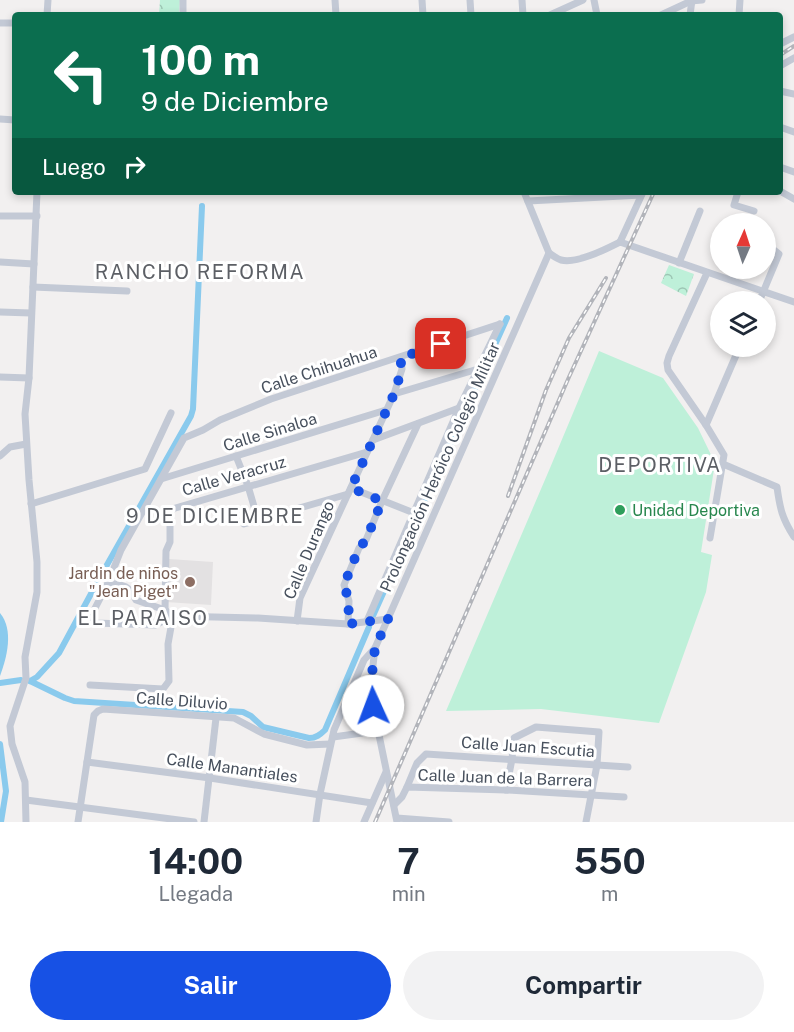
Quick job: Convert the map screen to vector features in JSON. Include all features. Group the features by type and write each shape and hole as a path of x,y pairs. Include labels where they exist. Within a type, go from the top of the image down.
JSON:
{"street":[{"path":"557,12 584,0"},
{"path":"670,0 674,9"},
{"path":"668,12 692,0 702,0"},
{"path":"26,822 25,782 12,744 10,726 26,678 25,657 37,592 37,562 25,414 37,195"},
{"path":"525,195 549,253 562,261 577,260 620,242 642,195"},
{"path":"528,201 626,195"},
{"path":"737,195 734,205 754,211"},
{"path":"679,263 700,211"},
{"path":"0,216 37,216"},
{"path":"620,242 764,291 769,279"},
{"name":"Prolongación Heróico Colegio Militar","path":"397,820 373,706 372,674 375,648 549,253"},
{"path":"0,262 34,264"},
{"path":"707,273 667,363 668,370 724,455 710,538"},
{"path":"33,287 128,291"},
{"path":"776,295 794,302"},
{"path":"0,312 31,313"},
{"name":"Calle Chihuahua","path":"161,479 184,438 220,420 271,399 500,324 478,369"},
{"path":"706,425 735,357"},
{"name":"Calle Durango","path":"297,621 300,598 394,394 402,369 400,358"},
{"path":"367,621 478,369"},
{"path":"394,394 478,369"},
{"path":"0,377 28,378"},
{"path":"373,440 459,408"},
{"name":"Calle Sinaloa","path":"161,479 386,411"},
{"path":"31,504 145,469 171,413"},
{"path":"348,624 349,601 344,585 359,548 366,540 418,424"},
{"path":"0,456 10,447 26,444"},
{"name":"Calle Veracruz","path":"165,610 166,550 170,542 170,512 172,509 367,452"},
{"path":"236,456 258,520"},
{"path":"723,464 777,487 783,520 794,537"},
{"path":"161,479 122,550 92,614 91,620 95,623 155,626 173,616 258,618 348,624 388,619"},
{"path":"244,524 349,491 414,513"},
{"path":"108,583 125,585 136,600 165,610 173,616"},
{"path":"90,685 163,689 169,681 168,644 173,616"},
{"path":"316,822 334,730 364,660 375,648"},
{"name":"Calle Diluvio","path":"87,762 94,716 103,709 234,718 264,734 307,745 378,731"},
{"path":"204,822 216,718"},
{"path":"506,790 514,738 536,727 599,732 597,765 586,822"},
{"name":"Calle Juan Escutia","path":"406,787 417,763 426,754 628,767"},
{"path":"78,822 87,762"},
{"name":"Calle Manantiales","path":"87,762 210,777 372,803"},
{"path":"364,822 386,772"},
{"name":"Calle Juan de la Barrera","path":"394,805 402,797 406,787 624,797"},
{"path":"26,800 194,822"},
{"path":"397,820 449,822"}],"shaded area":[{"name":"Jardin de niños \"Jean Piget\"","path":"169,559 213,562 211,605 166,602"}],"green space":[{"path":"160,0 180,0 179,12 159,12"},
{"path":"669,265 694,274 686,296 661,283"},
{"name":"Unidad Deportiva","path":"599,351 663,378 698,428 715,463 701,552 712,555 706,592 659,723 541,709 446,711 550,468"}],"water":[{"path":"0,613 7,627 8,644 0,676"}],"waterway":[{"path":"30,681 37,677 59,653 191,416 202,206"},
{"path":"372,618 507,318"},
{"path":"30,681 74,701 243,712 263,727 311,738 325,730 369,627"},
{"path":"0,683 21,680"},
{"path":"0,744 6,791 1,822"}],"railway":[{"path":"783,53 794,46"},
{"path":"375,822 569,377 653,195"},
{"path":"508,496 546,390 569,338 606,278"}],"place":[{"name":"Unidad Deportiva","path":"620,510"},
{"name":"Jardin de niños \"Jean Piget\"","path":"190,582"}],"district":[{"name":"RANCHO REFORMA","path":"200,272"},
{"name":"DEPORTIVA","path":"660,465"},
{"name":"9 DE DICIEMBRE","path":"215,516"},
{"name":"EL PARAISO","path":"143,618"}],"route":[{"path":"373,706 372,674 375,648 388,619 348,624 349,601 344,585 382,501 351,488 394,394 403,365 400,358 441,344"}]}
